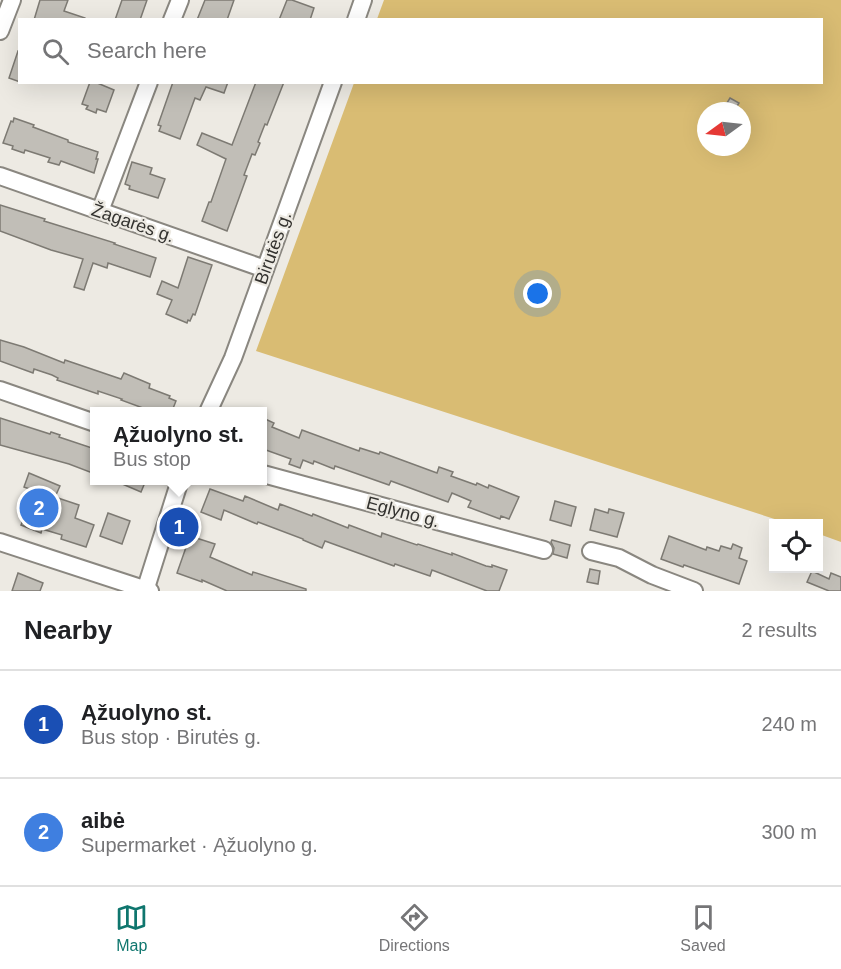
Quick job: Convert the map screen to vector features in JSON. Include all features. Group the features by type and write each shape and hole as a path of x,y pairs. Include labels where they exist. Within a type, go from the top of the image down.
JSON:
{"street":[{"path":"0,31 12,0"},
{"path":"173,18 180,0"},
{"path":"357,18 363,0"},
{"path":"100,211 148,84"},
{"name":"Birutės g.","path":"210,407 233,358 332,84"},
{"name":"Žagarės g.","path":"0,176 265,269"},
{"path":"0,390 90,421"},
{"name":"Eglyno g.","path":"267,475 544,550"},
{"path":"0,542 147,590 178,485"},
{"path":"591,551 619,558 652,575 690,590"}],"shaded area":[{"path":"384,0 841,0 841,542 823,535 823,519 775,519 256,351 354,84 823,84 823,18 377,18"}],"building":[{"path":"40,0 68,0 64,11 85,18 35,18"},
{"path":"122,0 147,0 141,18 116,18"},
{"path":"205,0 234,0 228,18 198,18"},
{"path":"287,0 314,8 311,18 280,18"},
{"path":"18,51 18,81 9,78"},
{"path":"89,84 100,84 114,90 106,112 97,109 96,113 86,109 88,106 82,104"},
{"path":"172,84 227,84 224,93 206,87 200,100 195,98 180,139 159,131 161,126 158,125"},
{"path":"255,84 283,84 267,125 265,124 255,155 252,154 244,175 247,176 227,231 202,221 226,159 197,145 202,133 232,145"},
{"path":"14,118 68,140 68,142 98,152 94,173 61,161 59,165 48,162 50,158 25,150 24,153 3,143"},
{"path":"132,162 152,168 150,174 165,179 158,198 129,189 130,186 125,184"},
{"path":"0,205 156,258 150,277 108,263 107,268 93,263 84,290 74,287 83,259 0,231"},
{"path":"188,257 212,265 195,315 193,314 187,323 166,314 172,300 157,294 162,281 178,288"},
{"path":"0,340 64,363 65,360 121,379 124,373 150,384 149,388 170,396 169,398 176,401 174,407 140,407 98,391 98,394 57,380 58,378 52,375 34,369 33,373 0,361"},
{"path":"0,418 50,434 51,432 90,447 90,472 69,464 0,445"},
{"path":"267,420 274,423 272,427 299,438 302,430 359,451 360,448 379,454 380,452 437,473 439,467 453,472 451,476 488,488 489,485 519,497 509,519 501,516 500,519 468,507 471,501 452,493 448,502 391,481 389,485 314,461 313,464 303,460 300,468 289,464 291,459 267,450"},
{"path":"29,473 60,486 55,497 79,505 75,518 94,525 86,547 61,539 62,535 42,529 41,533 21,525 35,491 24,487"},
{"path":"125,485 144,485 141,492"},
{"path":"210,489 243,501 245,496 278,510 280,504 348,528 349,525 381,537 382,533 452,555 452,553 486,566 492,567 492,565 507,570 499,591 487,591 432,570 430,576 395,564 394,566 325,541 322,548 224,510 221,520 201,512"},
{"path":"555,501 576,507 571,526 550,520"},
{"path":"595,509 608,513 609,509 624,513 617,537 590,530"},
{"path":"108,513 130,521 122,544 100,536"},
{"path":"190,536 215,544 210,557 252,575 253,572 306,589 306,591 227,591 202,580 202,582 177,573"},
{"path":"669,536 706,550 707,547 719,551 721,546 731,549 733,544 742,548 739,558 747,561 739,584 661,559"},
{"path":"552,540 570,545 567,558 553,554"},
{"path":"590,569 600,571 598,584 587,582"},
{"path":"18,573 43,583 40,591 12,591"},
{"path":"811,573 829,579 831,573 841,577 841,591 829,591 807,582"}],"place":[{"name":"aibė","path":"39,508"},
{"name":"Ąžuolyno st.","path":"179,527"}]}
